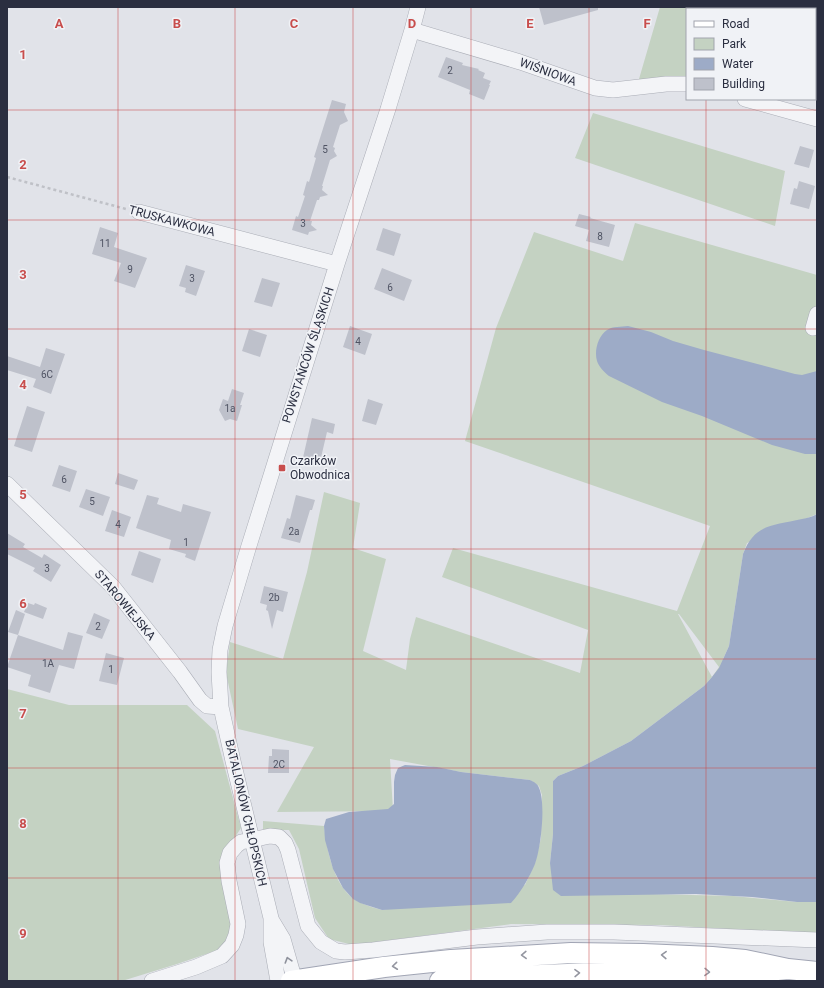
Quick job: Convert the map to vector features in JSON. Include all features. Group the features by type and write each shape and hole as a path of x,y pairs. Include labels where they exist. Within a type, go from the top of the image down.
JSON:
{"main road":[{"path":"290,981 384,967 443,961 571,954 643,954 712,957 745,960 788,970"},
{"path":"440,981 490,977 630,972 744,973 788,970 817,972"}],"street":[{"name":"POWSTAŃCÓW ŚLĄSKICH","path":"221,707 219,672 220,650 225,626 337,264 388,108 418,7"},
{"name":"WIŚNIOWA","path":"412,30 520,62 595,88 614,90 666,84 686,84"},
{"path":"749,100 817,119"},
{"name":"TRUSKAWKOWA","path":"139,212 337,264"},
{"name":"STAROWIEJSKA","path":"7,484 113,587 180,672 200,700 207,706 221,707"},
{"name":"BATALIONÓW CHŁOPSKICH","path":"221,707 271,918 283,939 290,981"},
{"path":"152,981 196,967 222,956 232,945 238,924 229,881 227,863 230,853 242,842 270,836 279,837 285,843 288,850 308,926 320,942 336,951 344,952 373,950 477,937 547,932 602,932 817,940"}],"path":[{"name":"TRUSKAWKOWA","path":"7,177 139,212"}],"green space":[{"path":"660,7 769,7 686,8 686,83 639,79"},
{"path":"593,113 785,171 775,226 575,158"},
{"path":"635,223 817,275 817,514 747,543 743,554 729,646 723,659 729,673 712,677 704,686 631,741 583,766 558,776 553,781 553,834 550,863 650,894 733,896 797,902 817,902 817,934 660,925 511,924 353,945 329,939 315,918 299,849 289,830 263,830 263,821 324,826 330,859 339,881 345,890 352,898 361,903 382,910 525,885 535,863 541,838 542,795 539,786 530,780 461,772 390,759 393,811 277,812 314,747 238,729 226,673 230,642 283,659 307,572 324,492 360,503 353,548 386,559 363,651 406,670 410,639 416,617 580,673 588,630 442,577 453,548 677,611 710,526 465,441 496,328 534,232 623,261","holes":["678,614 719,667 712,677"]},
{"path":"7,689 69,705 187,705 215,731 241,828 223,855 231,925 230,936 224,948 122,981 7,981"}],"water":[{"path":"628,326 651,332 673,341 704,350 795,374 802,375 817,371 817,454 805,454 772,445 702,416 662,402 609,376 597,361 596,353 599,340 601,336 609,329"},
{"path":"817,514 817,902 797,902 752,897 696,894 561,896 553,890 550,863 553,834 553,781 558,776 583,766 631,741 704,686 719,668 729,646 743,554 753,536 759,531 774,525 808,518"},
{"path":"405,765 437,767 461,772 530,780 538,785 542,804 542,826 537,857 527,880 511,903 382,910 360,903 353,899 343,888 333,869 325,840 324,826 326,819 349,812 388,809 394,804 395,775 398,768"}],"building":[{"path":"539,7 598,7 598,10 544,25"},
{"path":"446,57 463,63 462,65 479,69 478,70 485,73 483,78 491,81 484,100 469,94 470,90 438,77"},
{"path":"332,100 346,104 344,112 348,121 340,125 333,147 335,148 334,151 337,156 330,160 322,186 322,190 328,195 320,197 319,200 317,200 310,221 312,221 311,225 317,230 309,232 308,235 292,230 296,216 298,217 305,196 303,195 307,181 309,182 316,158 314,157"},
{"path":"800,146 814,150 809,168 794,164"},
{"path":"799,181 815,186 809,209 790,204 794,188 797,189"},
{"path":"579,214 615,225 609,247 586,241 589,230 575,226"},
{"path":"100,227 118,233 114,247 147,258 135,288 114,281 121,263 92,254"},
{"path":"383,228 401,234 394,256 376,250"},
{"path":"186,265 205,271 196,296 185,292 186,288 179,286"},
{"path":"382,268 412,280 404,301 374,289"},
{"path":"262,278 280,283 272,307 254,302"},
{"path":"350,326 372,334 365,355 343,347"},
{"path":"249,329 267,335 260,357 242,351"},
{"path":"46,348 65,354 51,394 33,387 36,379 7,370 7,356 40,367"},
{"path":"232,389 244,393 240,405 242,405 237,421 230,419 225,421 219,410 223,399 228,401"},
{"path":"368,399 383,404 376,425 362,421"},
{"path":"27,406 45,412 32,452 14,446"},
{"path":"312,418 335,424 333,434 327,432 319,466 302,462"},
{"path":"59,465 77,471 70,492 52,486"},
{"path":"118,473 138,480 134,490 115,484"},
{"path":"86,489 110,497 103,516 79,507"},
{"path":"147,495 159,498 157,504 181,512 183,504 211,512 195,561 185,557 186,554 169,549 171,540 136,528"},
{"path":"296,495 315,500 312,510 310,510 300,543 281,538 287,518 290,519"},
{"path":"112,510 131,517 124,537 105,531"},
{"path":"7,533 25,544 23,547 42,558 44,554 61,565 51,582 33,571 35,568 7,554"},
{"path":"139,551 161,559 153,583 131,575"},
{"path":"264,586 288,592 283,612 277,610 272,629 268,611 266,610 267,605 260,603"},
{"path":"28,603 34,605 35,603 47,608 43,619 24,612"},
{"path":"16,610 25,614 18,635 8,632"},
{"path":"94,613 110,620 102,639 86,633"},
{"path":"68,632 83,636 74,669 59,665 50,693 28,686 31,675 7,667 18,635 63,650"},
{"path":"106,653 124,658 117,685 99,681"},
{"path":"272,749 289,750 289,773 268,773 269,756 272,756"}],"place":[{"name":"Czarków Obwodnica","path":"282,468"}]}
